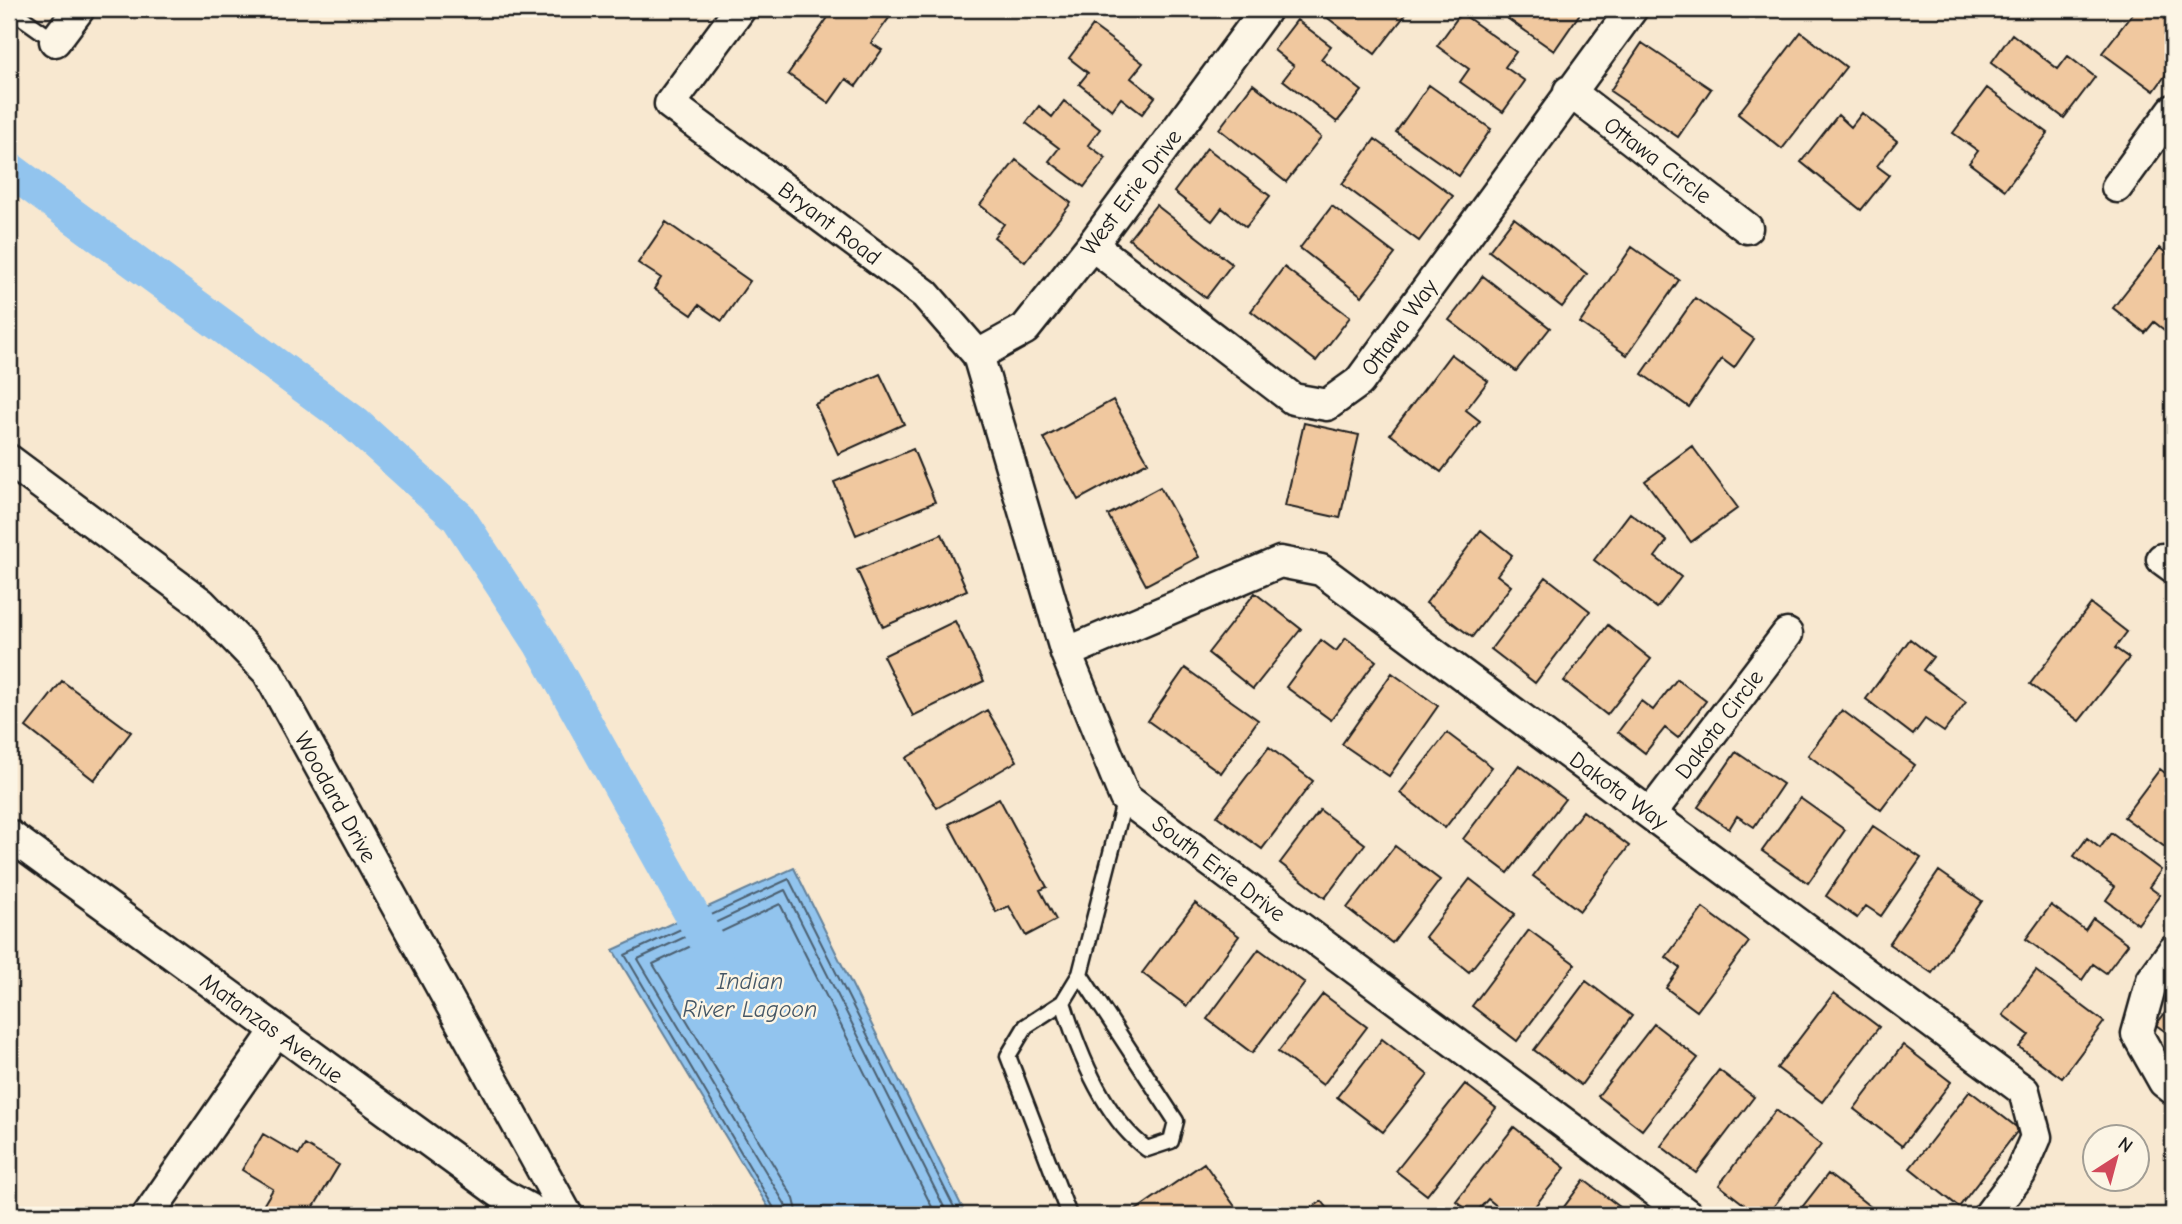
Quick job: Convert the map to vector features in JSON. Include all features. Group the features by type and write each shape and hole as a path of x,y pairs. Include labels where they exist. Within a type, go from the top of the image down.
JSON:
{"street":[{"path":"55,41 79,9"},
{"name":"Bryant Road","path":"740,9 670,104 925,295 978,355"},
{"name":"West Erie Drive","path":"978,355 1025,329 1092,245 1266,9"},
{"name":"Ottawa Way","path":"1092,245 1293,399 1327,405 1359,382 1569,91 1632,9"},
{"name":"Ottawa Circle","path":"1569,91 1747,228"},
{"path":"2117,187 2173,110"},
{"path":"978,355 1066,653 1125,798"},
{"name":"Woodard Drive","path":"9,460 201,603 268,672 567,1215"},
{"name":"Dakota Way","path":"1066,653 1280,562 1321,570 2024,1091 2036,1137 2020,1174 1989,1215"},
{"name":"Dakota Circle","path":"1651,813 1787,634"},
{"name":"South Erie Drive","path":"1125,798 1688,1215"},
{"name":"Matanzas Avenue","path":"9,835 503,1195 540,1215"},
{"path":"2173,951 2152,981 2137,1034 2164,1082 2173,1088"},
{"path":"148,1215 276,1031"}],"lane":[{"path":"10,9 55,41"},
{"path":"1069,1215 1008,1056 1026,1026 1063,1002 1080,974 1125,798"},
{"path":"1063,1002 1079,1053 1129,1135 1147,1149 1171,1141 1176,1121 1080,974"}],"water":[{"name":"Indian River Lagoon","path":"794,868 966,1215 773,1215 613,950"}],"building":[{"path":"834,9 875,9 889,18 871,43 882,50 856,86 846,79 829,103 788,74"},
{"path":"1316,9 1408,9 1409,10 1375,54"},
{"path":"1494,9 1583,9 1554,51"},
{"path":"2136,9 2173,9 2173,65 2154,91 2102,53"},
{"path":"1461,13 1516,52 1505,67 1525,81 1503,112 1460,82 1469,69 1437,46"},
{"path":"1297,20 1331,46 1321,59 1362,91 1337,122 1283,80 1294,66 1274,50"},
{"path":"1093,26 1143,63 1131,78 1155,97 1142,114 1121,98 1112,110 1079,84 1088,73 1069,58"},
{"path":"1801,32 1846,67 1782,149 1738,114"},
{"path":"2012,34 2058,69 2068,56 2095,77 2064,118 1991,63"},
{"path":"1642,43 1711,89 1678,137 1610,91"},
{"path":"1253,84 1321,137 1286,182 1219,129"},
{"path":"1429,85 1491,129 1459,176 1396,132"},
{"path":"1987,88 2048,133 2005,190 1969,163 1978,151 1953,133"},
{"path":"1064,101 1100,129 1088,145 1106,158 1084,187 1049,161 1059,148 1026,123 1039,106 1052,117"},
{"path":"1862,113 1897,141 1877,166 1889,175 1861,210 1801,162 1838,115 1851,127"},
{"path":"1375,139 1453,196 1419,241 1342,184"},
{"path":"1207,148 1270,196 1246,227 1222,208 1212,221 1174,192"},
{"path":"1016,160 1071,203 1025,262 994,237 1004,224 980,205"},
{"path":"1156,205 1232,264 1206,298 1129,239"},
{"path":"1332,206 1395,254 1362,296 1300,248"},
{"path":"1514,218 1587,274 1562,307 1489,251"},
{"path":"666,222 750,281 722,321 699,305 692,315 654,289 661,278 638,263"},
{"path":"1632,247 1679,280 1627,355 1580,323"},
{"path":"2160,248 2173,259 2173,337 2154,322 2145,333 2113,308"},
{"path":"1284,267 1350,317 1316,361 1251,311"},
{"path":"1483,276 1550,328 1516,371 1449,320"},
{"path":"1695,298 1754,339 1734,368 1722,359 1689,407 1642,374"},
{"path":"1451,354 1488,381 1466,410 1480,421 1441,472 1390,434"},
{"path":"880,374 904,424 838,454 815,404"},
{"path":"1113,400 1148,462 1078,500 1044,438"},
{"path":"1304,423 1359,435 1340,518 1285,506"},
{"path":"1692,446 1738,508 1691,542 1645,481"},
{"path":"913,449 935,502 856,535 834,482"},
{"path":"1160,487 1199,557 1146,585 1108,515"},
{"path":"1630,513 1667,541 1655,557 1681,577 1657,608 1594,560"},
{"path":"1481,530 1512,555 1497,575 1511,586 1472,637 1426,603"},
{"path":"942,534 967,590 883,627 857,570"},
{"path":"1546,577 1590,611 1535,683 1491,649"},
{"path":"1255,593 1301,629 1253,689 1208,653"},
{"path":"2091,604 2127,632 2115,648 2129,658 2079,721 2030,684"},
{"path":"955,621 984,681 913,716 883,656"},
{"path":"1608,625 1651,659 1607,715 1564,681"},
{"path":"1346,638 1376,661 1331,720 1286,687 1321,640 1336,651"},
{"path":"1910,639 1933,657 1923,670 1966,702 1944,732 1925,719 1913,735 1866,699"},
{"path":"1185,668 1258,720 1221,773 1148,721"},
{"path":"1392,673 1438,706 1389,776 1342,744"},
{"path":"1677,679 1706,701 1678,738 1665,728 1645,753 1618,732 1641,701 1653,710"},
{"path":"62,681 131,732 94,780 26,727"},
{"path":"987,710 1017,761 937,808 906,758"},
{"path":"1842,710 1915,765 1881,810 1808,755"},
{"path":"1447,733 1492,767 1445,828 1400,793"},
{"path":"1269,747 1313,781 1262,849 1217,816"},
{"path":"1736,752 1783,784 1754,827 1737,816 1729,829 1698,807"},
{"path":"1519,765 1565,799 1508,873 1463,839"},
{"path":"2160,769 2173,779 2173,853 2124,817"},
{"path":"999,798 1047,887 1040,890 1056,920 1026,936 1009,906 996,912 949,824"},
{"path":"1800,798 1845,830 1808,883 1762,851"},
{"path":"1320,810 1365,844 1325,898 1280,863"},
{"path":"1583,811 1629,846 1580,911 1533,876"},
{"path":"1873,826 1921,858 1881,916 1866,906 1857,918 1826,896"},
{"path":"2111,833 2161,870 2149,887 2160,895 2138,924 2106,900 2115,887 2074,856 2087,838 2100,848"},
{"path":"1395,846 1440,880 1392,943 1347,908"},
{"path":"1939,871 1982,901 1932,973 1889,944"},
{"path":"1470,879 1515,914 1469,972 1425,937"},
{"path":"1195,903 1239,936 1187,1006 1142,973"},
{"path":"2051,905 2085,930 2093,918 2128,944 2106,973 2093,964 2082,980 2026,939"},
{"path":"1703,908 1749,942 1697,1011 1666,988 1680,968 1666,957"},
{"path":"1529,930 1575,964 1517,1041 1472,1006"},
{"path":"1259,949 1305,983 1252,1053 1207,1019"},
{"path":"2036,971 2104,1022 2062,1078 2019,1047 2029,1035 2003,1015"},
{"path":"1586,981 1632,1016 1581,1085 1534,1050"},
{"path":"1834,993 1879,1027 1822,1102 1777,1068"},
{"path":"1323,994 1367,1027 1323,1085 1278,1052"},
{"path":"2173,1002 2173,1037 2156,1025"},
{"path":"1654,1024 1698,1058 1642,1130 1598,1096"},
{"path":"2173,1037 2173,1059 2163,1052"},
{"path":"1382,1039 1428,1075 1383,1132 1337,1097"},
{"path":"1903,1045 1951,1082 1902,1146 1854,1109"},
{"path":"1719,1070 1754,1097 1696,1173 1661,1146"},
{"path":"1465,1084 1496,1108 1427,1195 1396,1171"},
{"path":"1970,1091 2019,1129 1959,1207 1910,1168"},
{"path":"1776,1110 1821,1145 1767,1215 1758,1215 1719,1185"},
{"path":"1514,1127 1565,1168 1528,1215 1508,1215 1488,1199 1474,1215 1456,1201"},
{"path":"263,1134 299,1155 305,1145 339,1165 309,1215 272,1215 261,1209 273,1189 242,1170"},
{"path":"1204,1163 1241,1215 1129,1215"},
{"path":"1828,1174 1872,1208 1866,1215 1796,1215"},
{"path":"1584,1180 1628,1213 1558,1215"},
{"path":"1322,1201 1333,1215 1301,1215"}],"waterway":[{"path":"9,169 353,422 458,517 541,644 715,956"}]}
